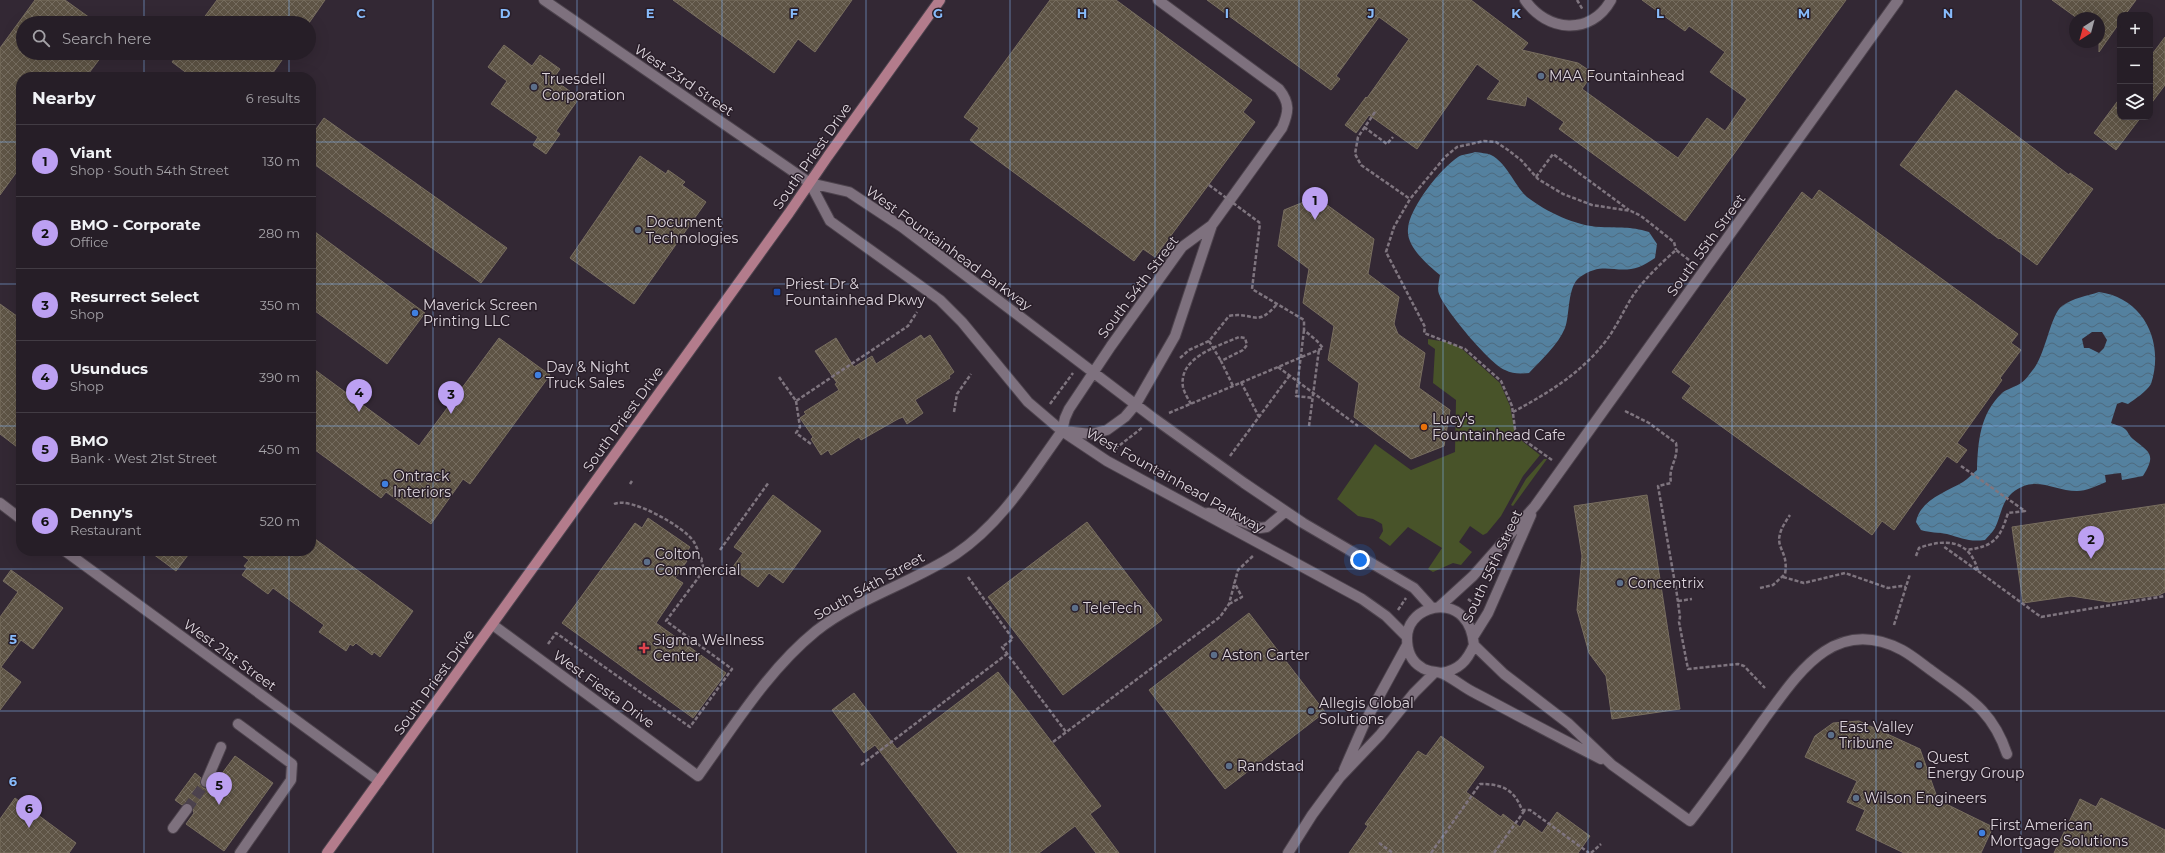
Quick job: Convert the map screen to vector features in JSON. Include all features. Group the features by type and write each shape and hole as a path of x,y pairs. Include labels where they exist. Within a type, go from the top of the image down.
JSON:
{"main road":[{"name":"South Priest Drive","path":"327,853 493,625 940,0"}],"street":[{"name":"West 23rd Street","path":"544,0 810,183"},
{"name":"South 54th Street","path":"1136,404 1175,336 1212,225 1282,128 1288,109 1286,98 1279,89 1158,0"},
{"path":"1525,0 1540,17 1562,26 1590,21 1600,14 1611,0"},
{"name":"South 55th Street","path":"1436,608 1473,576 1535,506 1898,0"},
{"name":"West Fountainhead Parkway","path":"810,183 849,192 930,248 1136,404 1285,512 1414,588 1436,608"},
{"name":"West Fountainhead Parkway","path":"810,183 830,221 940,300 962,322 1028,402 1062,431 1095,454 1199,512 1362,599 1386,616 1407,641"},
{"name":"South 54th Street","path":"1095,373 1111,346 1182,246 1212,225"},
{"path":"1095,373 1066,414 1062,431 1091,434 1107,430 1122,419 1136,404"},
{"name":"South 54th Street","path":"698,776 766,683 793,651 818,630 843,614 944,562 975,540 1005,510 1062,431"},
{"path":"0,504 16,515"},
{"name":"South 55th Street","path":"1474,641 1488,613 1535,506"},
{"path":"1199,512 1226,516 1260,528 1267,527 1285,512"},
{"name":"West 21st Street","path":"72,556 379,781"},
{"path":"1340,777 1365,722 1407,641 1415,618 1436,608 1447,608 1462,616 1468,623 1474,641 1504,674 1569,724 1612,765 1690,821 1808,663 1832,646 1855,641 1866,640 1888,644 1902,650 1976,704 1994,724 2007,754"},
{"name":"West Fiesta Drive","path":"493,625 698,776"},
{"path":"1407,641 1415,663 1437,673 1612,765"},
{"path":"1288,853 1312,815 1340,777 1380,735 1414,694 1437,673 1455,670 1461,665 1474,641"},
{"path":"238,724 292,764 291,780 240,853"},
{"path":"206,782 221,747"},
{"path":"173,828 187,809"}],"path":[{"path":"1375,112 1358,137 1355,154 1361,165 1410,200"},
{"path":"1364,127 1388,144 1393,137"},
{"path":"1563,468 1521,438 1515,429 1513,412 1501,381 1470,353 1455,343 1424,333 1425,327 1386,252 1394,227 1410,200 1445,157 1457,147 1484,141 1496,142 1521,160 1536,176 1563,194 1592,205 1630,211 1642,216 1674,242 1676,250 1689,260"},
{"path":"1536,176 1553,154 1630,211"},
{"path":"1209,185 1260,223 1252,289 1304,320 1296,396 1313,398"},
{"path":"1513,412 1553,391 1582,367 1604,344 1618,326 1629,301 1661,263 1676,250"},
{"path":"1178,359 1189,350 1209,342 1229,316 1239,314 1257,319 1268,315 1277,304"},
{"path":"796,401 908,326 917,312"},
{"path":"1168,413 1323,348 1318,341 1304,330"},
{"path":"1191,404 1183,387 1184,374 1192,360 1239,337 1245,338 1247,345 1243,350 1221,361"},
{"path":"1209,342 1221,361 1233,386"},
{"path":"1309,426 1319,349"},
{"path":"1278,367 1358,426"},
{"path":"1050,404 1075,371"},
{"path":"954,412 957,394 971,374"},
{"path":"1230,456 1290,375"},
{"path":"780,377 796,401 800,426 796,433 811,444"},
{"path":"1241,382 1259,417"},
{"path":"1625,411 1649,423 1676,443 1678,454 1670,474 1671,482 1658,486 1678,601 1679,622 1688,669 1738,664 1744,666 1765,688"},
{"path":"1115,449 1148,423"},
{"path":"1961,466 2025,511 2008,514 2003,528 1996,540 1985,547 1967,550"},
{"path":"720,550 769,482"},
{"path":"548,644 556,632 690,728 732,669 666,621 704,570 702,559 694,541 669,522 633,504 618,501 614,504"},
{"path":"1760,588 1773,585 1783,577 1786,563 1780,548 1778,537 1782,526 1790,515"},
{"path":"1916,556 1919,548 1933,543 1945,543 1964,547 1972,554 1978,572"},
{"path":"1943,546 2042,617 2165,596"},
{"path":"1053,742 1220,617 1229,604 1238,570 1254,555"},
{"path":"1783,577 1804,583 1845,574 1888,588 1901,586 1906,587"},
{"path":"1894,625 1910,574"},
{"path":"968,577 1013,639 1002,647 1066,732"},
{"path":"1229,604 1242,597 1234,582"},
{"path":"1396,612 1408,594"},
{"path":"1465,597 1479,607"},
{"path":"1678,601 1692,599"},
{"path":"861,765 1007,654"},
{"path":"1431,853 1480,784 1498,784 1518,798 1522,810 1530,810 1590,853 1601,844"},
{"path":"1494,853 1525,810"},
{"path":"1379,844 1393,853"}],"green space":[{"path":"1428,339 1447,342 1461,348 1500,383 1510,406 1515,432 1522,441 1540,455 1523,476 1501,516 1487,533 1483,535 1470,526 1459,542 1472,552 1461,565 1453,563 1433,572 1428,569 1442,548 1408,527 1390,546 1379,538 1383,531 1382,524 1373,519 1358,516 1337,499 1375,444 1411,470 1455,452 1456,400 1433,383 1435,349 1428,344"},
{"path":"1544,459 1547,459 1513,506 1511,505 1526,479"}],"water":[{"path":"1475,152 1489,154 1497,159 1502,163 1527,197 1552,213 1571,221 1591,226 1630,228 1649,232 1657,244 1655,258 1639,267 1623,270 1603,268 1596,269 1588,272 1576,281 1571,294 1567,323 1562,334 1549,352 1529,373 1523,374 1505,370 1489,357 1468,335 1443,302 1438,292 1440,275 1414,249 1408,236 1410,220 1414,210 1427,189 1451,162 1462,155"},
{"path":"2099,292 2114,296 2128,303 2138,312 2147,324 2152,338 2155,352 2155,368 2151,384 2143,393 2128,404 2122,402 2117,404 2111,423 2125,429 2149,454 2150,463 2143,476 2122,480 2121,473 2105,475 2106,482 2080,491 2036,484 2020,487 2008,497 1995,528 1985,540 1969,540 1947,534 1921,530 1916,522 1918,514 1928,502 1965,481 1977,470 1978,449 1982,428 1989,410 2002,393 2023,382 2035,367 2058,310 2071,301","holes":["2092,332 2102,332 2107,340 2104,348 2099,353 2089,348 2084,348 2082,339"]}],"building":[{"path":"35,0 65,0 87,16 23,16"},
{"path":"217,0 325,0 314,16 205,16"},
{"path":"673,0 852,0 815,52 798,39 774,73"},
{"path":"1050,0 1116,0 1252,100 1243,112 1255,122 1155,257 1143,249 1134,261 970,140 979,128 964,117"},
{"path":"1207,0 1471,0 1528,43 1522,50 1578,63 1593,73 1582,89 1678,158 1707,118 1725,131 1747,99 1710,72 1725,52 1689,26 1685,31 1642,0 1846,0 1685,221 1559,129 1564,122 1527,96 1525,106 1487,99 1500,81 1477,64 1417,149 1369,115 1356,133 1345,125 1366,97 1367,98 1409,39 1379,17 1336,76 1340,79 1331,90"},
{"path":"2052,0 2136,0 2127,12 2117,12 2117,26 2105,43 2105,12 2069,12"},
{"path":"16,26 16,60 99,60 90,72 16,72 16,173 0,195 0,48"},
{"path":"2165,37 2165,85 2153,101 2153,84 2153,53"},
{"name":"Truesdell Corporation","path":"504,45 532,66 540,55 560,69 553,79 571,92 582,94 556,131 560,134 546,154 533,145 538,137 491,104 507,81 488,67"},
{"path":"174,60 282,60 274,72 185,72 172,62"},
{"path":"1956,90 2069,175 2070,173 2093,189 2037,265 2000,238 1999,239 1900,165"},
{"path":"2117,102 2117,120 2139,120 2116,150 2094,133"},
{"path":"324,118 507,248 481,283 316,166 316,129"},
{"name":"Document Technologies","path":"640,156 666,174 668,170 685,182 682,185 706,202 634,304 570,258"},
{"path":"1819,190 2018,334 2011,343 2021,350 2000,378 2002,380 1957,443 1967,450 1957,463 1947,456 1894,530 1882,521 1872,535 1682,398 1691,386 1672,372 1802,192 1812,200"},
{"path":"1316,197 1374,239 1368,274 1399,297 1394,324 1398,334 1425,353 1419,388 1450,410 1444,446 1411,459 1354,417 1359,383 1328,360 1334,326 1303,303 1309,269 1278,246 1284,210"},
{"path":"316,233 425,313 387,364 316,312"},
{"path":"0,304 16,315 16,446 0,434"},
{"path":"921,335 924,339 930,335 954,372 949,376 950,378 915,400 923,413 907,424 903,417 861,440 859,437 831,455 828,450 821,455 811,439 813,437 800,418 806,414 804,412 839,390 835,384 837,383 815,351 836,338 854,367 872,356 876,364"},
{"path":"499,338 550,375 470,484 463,479 431,524 386,492 381,498 316,451 316,371 419,446"},
{"path":"773,495 821,531 783,583 769,573 758,587 732,568 743,553 734,547"},
{"name":"Concentrix","path":"1647,495 1680,709 1612,719 1606,676 1589,653 1577,610 1582,556 1574,506"},
{"path":"2165,504 2165,592 2159,595 2109,602 2071,596 2023,603 2012,527"},
{"name":"Sigma Wellness Center","path":"648,518 690,547 683,557 687,561 675,578 683,583 656,623 726,673 693,718 562,623 635,523 642,528"},
{"name":"TeleTech","path":"1087,522 1162,620 1063,695 988,597"},
{"path":"316,540 413,611 380,657 374,652 372,655 356,643 353,646 350,644 346,651 319,632 324,625 273,588 268,594 242,575 247,568 244,566 249,560 243,556 316,556"},
{"path":"156,556 187,556 176,571"},
{"path":"11,570 63,608 33,649 21,640 1,667 21,682 0,710 0,617 18,592 3,581"},
{"path":"1249,613 1325,712 1225,789 1149,690"},
{"path":"998,672 1101,806 1090,814 1119,853 1096,853 1075,826 1039,853 958,853 875,745 864,753 832,710 854,693 897,749"},
{"path":"1859,721 1920,749 1938,800 1993,827 1981,853 1904,853 1856,830 1865,810 1847,802 1857,781 1805,757 1815,736 1833,723"},
{"path":"1441,736 1484,767 1466,792 1501,817 1503,814 1520,827 1524,820 1542,833 1557,812 1590,836 1578,853 1349,853 1368,826 1365,824 1418,751 1426,756"},
{"path":"235,756 273,783 224,851 186,824 194,813 191,804 187,803 182,805 175,800 195,773 201,778 200,783 203,788 212,787"},
{"path":"15,798 76,843 69,853 0,853 0,819"},
{"path":"2101,798 2165,830 2165,853 2054,853 2080,799 2096,807"}],"tunnel":[{"path":"187,809 206,782"}],"place":[{"name":"MAA Fountainhead","path":"1541,76"},
{"name":"Truesdell Corporation","path":"534,87"},
{"name":"Viant","path":"1315,220"},
{"name":"Document Technologies","path":"638,230"},
{"name":"Priest Dr & Fountainhead Pkwy","path":"777,292"},
{"name":"Maverick Screen Printing LLC","path":"415,313"},
{"name":"Day & Night Truck Sales","path":"538,375"},
{"name":"Usunducs","path":"359,412"},
{"name":"Resurrect Select","path":"451,414"},
{"name":"Lucy's Fountainhead Cafe","path":"1424,427"},
{"name":"Ontrack Interiors","path":"385,484"},
{"name":"BMO - Corporate","path":"2091,559"},
{"name":"Colton Commercial","path":"647,562"},
{"name":"Concentrix","path":"1620,583"},
{"name":"TeleTech","path":"1075,608"},
{"name":"Sigma Wellness Center","path":"644,648"},
{"name":"Aston Carter","path":"1214,655"},
{"name":"Allegis Global Solutions","path":"1311,711"},
{"name":"East Valley Tribune","path":"1831,735"},
{"name":"Quest Energy Group","path":"1919,765"},
{"name":"Randstad","path":"1229,766"},
{"name":"Wilson Engineers","path":"1856,798"},
{"name":"BMO","path":"219,805"},
{"name":"Denny's","path":"29,828"},
{"name":"First American Mortgage Solutions","path":"1982,833"}]}
